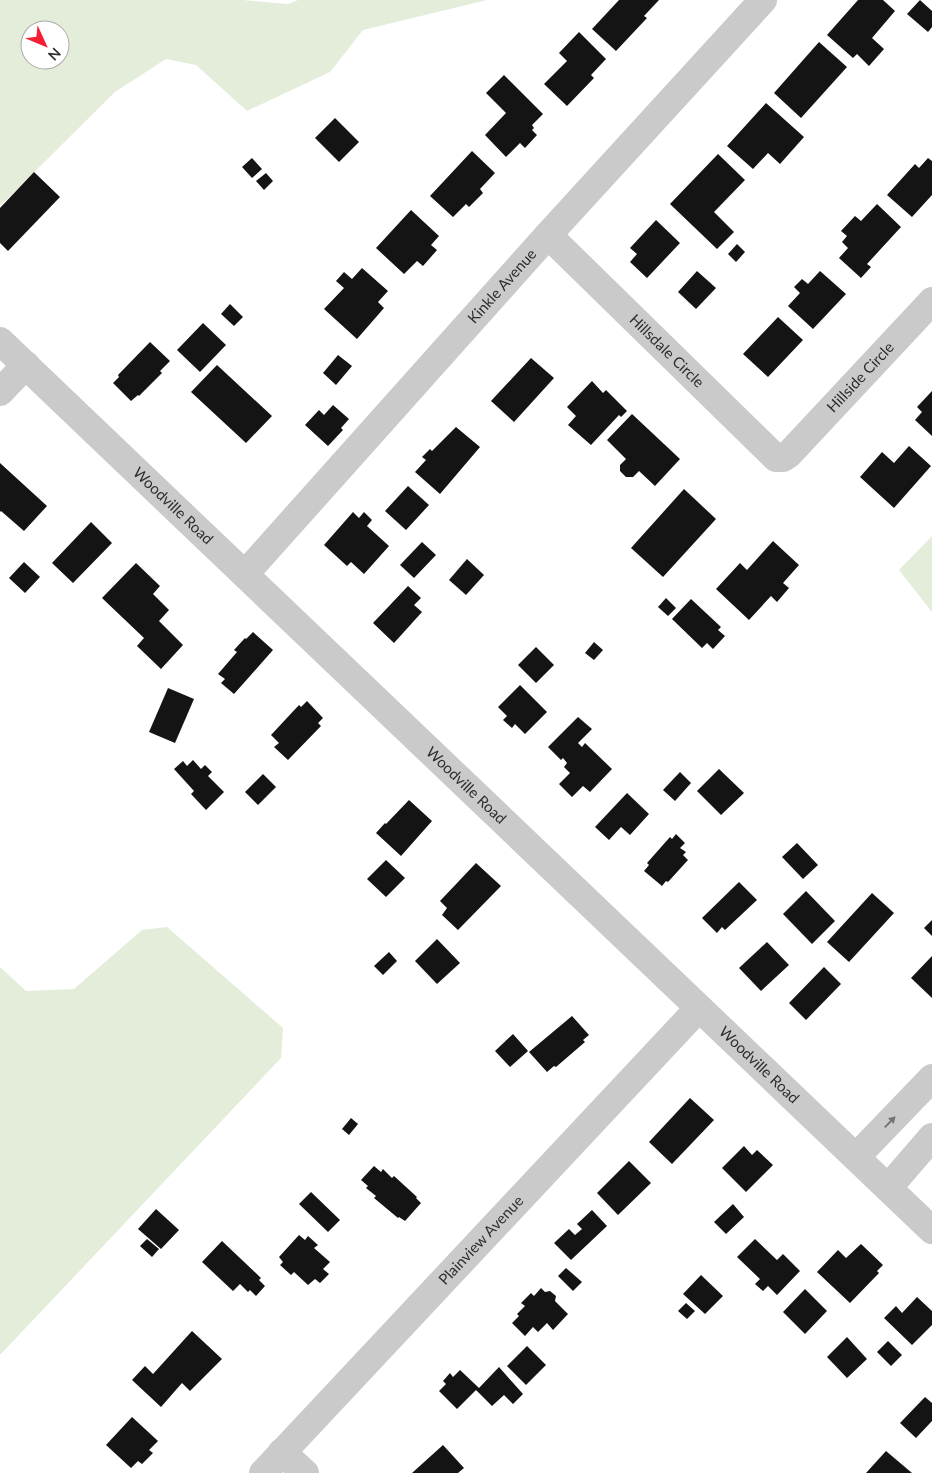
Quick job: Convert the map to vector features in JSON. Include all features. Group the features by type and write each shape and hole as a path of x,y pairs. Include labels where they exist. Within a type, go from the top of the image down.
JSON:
{"street":[{"name":"Kinkle Avenue","path":"245,574 548,235 763,0"},
{"name":"Hillsdale Circle","path":"548,235 776,458 783,458 789,454"},
{"name":"Hillside Circle","path":"789,454 932,301"},
{"name":"Woodville Road","path":"0,341 932,1230"},
{"path":"0,392 26,365"},
{"name":"Plainview Avenue","path":"263,1473 699,1008"},
{"path":"856,1157 932,1078"},
{"path":"888,1188 932,1137"},
{"path":"282,1452 305,1473"}],"green space":[{"path":"0,0 243,0 288,4 298,0 487,0 363,30 330,72 247,111 196,65 166,59 115,92 0,206"},
{"path":"932,536 932,612 899,570"},
{"path":"167,927 283,1028 281,1058 0,1355 0,967 26,991 74,989 142,930"}],"building":[{"path":"619,0 659,0 644,16 647,18 616,51 592,29"},
{"path":"858,0 883,0 895,11 872,38 884,49 869,66 857,54 853,58 827,35"},
{"path":"920,0 932,11 932,27 928,32 907,14"},
{"path":"579,32 606,59 591,75 594,78 567,106 544,84 567,61 559,53"},
{"path":"819,42 847,67 801,118 774,93"},
{"path":"504,75 543,114 532,125 534,128 532,130 537,135 525,148 520,143 506,157 485,135 506,113 486,93"},
{"path":"766,103 804,137 780,164 768,153 753,169 727,146"},
{"path":"335,118 359,142 339,162 315,138"},
{"path":"472,151 495,173 480,189 483,193 469,207 466,204 453,217 430,196"},
{"path":"718,154 745,180 714,212 734,232 717,249 670,204"},
{"path":"252,158 262,169 252,178 242,167"},
{"path":"928,158 932,161 932,195 912,217 887,195 915,164 919,168"},
{"path":"34,172 60,197 8,251 0,243 0,208"},
{"path":"266,173 273,181 264,190 256,181"},
{"path":"877,204 901,227 867,264 871,267 861,278 839,258 848,248 842,242 847,236 841,231 855,216 861,221"},
{"path":"411,210 439,236 431,245 437,250 423,266 417,261 404,274 376,248"},
{"path":"656,220 680,243 647,278 630,262 637,254 630,248"},
{"path":"737,244 745,252 736,262 728,254"},
{"path":"362,268 388,291 378,302 384,308 357,339 324,309 344,288 336,281 344,272 352,279"},
{"path":"697,271 716,288 696,309 678,292"},
{"path":"820,271 846,294 813,329 788,306 800,293 794,287 802,279 808,284"},
{"path":"230,304 243,317 234,326 221,314"},
{"path":"778,317 803,340 768,377 743,354"},
{"path":"203,323 226,345 200,372 177,350"},
{"path":"150,342 170,361 160,371 162,373 139,396 131,401 113,383 119,377 118,375"},
{"path":"338,355 352,366 336,385 323,373"},
{"path":"531,358 554,378 514,422 491,401"},
{"path":"217,365 272,416 246,443 191,392"},
{"path":"592,381 603,393 606,390 627,411 621,417 619,415 591,445 568,425 576,416 567,407"},
{"path":"932,391 932,436 915,420 922,412 917,407"},
{"path":"333,405 349,419 341,428 343,430 328,446 305,425 319,410 324,415"},
{"path":"632,414 680,459 655,486 639,471 633,477 626,477 620,471 620,465 626,459 607,440"},
{"path":"456,427 480,447 440,494 415,472 426,460 422,457 430,449 432,451"},
{"path":"909,446 931,466 894,508 860,477 882,452 894,463"},
{"path":"0,463 47,506 24,531 0,512"},
{"path":"408,486 429,505 406,530 385,511"},
{"path":"684,489 716,519 663,577 631,548"},
{"path":"353,512 359,518 364,512 372,520 367,526 389,546 364,574 351,562 347,566 324,545"},
{"path":"91,522 112,543 73,583 52,563"},
{"path":"773,541 799,565 783,583 789,588 777,602 771,596 749,620 716,589 740,563 747,570"},
{"path":"422,542 436,555 414,578 400,565"},
{"path":"467,559 484,575 466,595 449,580"},
{"path":"24,562 40,577 25,593 9,578"},
{"path":"136,563 160,586 153,594 169,610 159,621 183,645 161,669 137,646 144,638 102,598"},
{"path":"408,586 421,598 414,605 422,612 394,643 373,623"},
{"path":"666,598 676,608 668,616 658,607"},
{"path":"691,599 721,627 718,630 725,636 713,649 707,643 702,648 672,619"},
{"path":"253,632 273,650 234,694 221,683 225,679 218,674 237,652 234,650"},
{"path":"594,642 603,650 594,660 585,653"},
{"path":"536,647 554,665 536,683 518,665"},
{"path":"520,685 547,712 525,734 515,724 512,728 503,720 507,716 498,707"},
{"path":"168,688 194,699 175,743 149,732"},
{"path":"307,701 323,718 318,723 321,726 288,760 274,747 279,743 271,735 299,705 301,707"},
{"path":"578,717 592,729 578,743 582,747 585,743 612,769 590,792 583,786 572,797 559,784 570,773 564,767 567,763 563,758 561,760 548,747"},
{"path":"193,760 201,769 205,765 212,772 208,776 224,792 206,810 191,794 194,791 174,769 183,761 187,766"},
{"path":"719,769 744,793 721,815 697,791"},
{"path":"680,772 691,783 675,801 663,790"},
{"path":"263,774 276,787 258,805 245,792"},
{"path":"627,793 649,814 630,835 621,827 609,840 595,827"},
{"path":"409,800 432,821 401,856 376,833"},
{"path":"676,834 685,843 680,848 686,852 683,855 688,860 662,886 644,871 649,865 647,863 670,837 672,839"},
{"path":"797,843 818,865 803,879 782,857"},
{"path":"386,860 405,878 386,897 367,879"},
{"path":"476,863 501,886 458,930 442,915 447,908 440,901"},
{"path":"739,882 757,900 725,930 722,927 717,933 702,918"},
{"path":"806,891 835,921 812,944 783,914"},
{"path":"872,893 894,913 849,962 827,942"},
{"path":"932,920 932,936 924,928"},
{"path":"437,939 460,963 437,984 415,961"},
{"path":"767,942 789,965 761,991 739,968"},
{"path":"389,952 397,961 383,975 374,966"},
{"path":"932,956 932,998 911,978"},
{"path":"824,967 841,984 806,1020 789,1003"},
{"path":"572,1016 589,1035 583,1040 585,1042 556,1067 554,1066 547,1072 529,1052"},
{"path":"513,1034 528,1051 510,1067 495,1051"},
{"path":"690,1098 714,1120 672,1164 649,1142"},
{"path":"351,1118 358,1124 349,1135 342,1129"},
{"path":"744,1146 752,1155 757,1150 773,1165 746,1192 722,1168"},
{"path":"629,1161 651,1183 618,1215 597,1193"},
{"path":"374,1166 381,1172 383,1169 392,1178 394,1176 421,1203 405,1221 398,1218 374,1198 376,1196 366,1188 368,1186 361,1180"},
{"path":"311,1192 340,1220 328,1232 299,1204"},
{"path":"733,1204 744,1217 726,1234 714,1222"},
{"path":"156,1209 179,1230 161,1249 138,1229"},
{"path":"592,1210 607,1226 571,1260 554,1243 569,1229 575,1235 582,1229 577,1224"},
{"path":"299,1235 305,1240 308,1236 318,1245 314,1248 330,1262 323,1269 329,1274 320,1283 315,1279 308,1285 294,1272 291,1275 280,1265 283,1262 279,1257"},
{"path":"147,1239 159,1249 152,1257 140,1246"},
{"path":"755,1239 777,1260 783,1254 800,1271 777,1295 768,1286 763,1291 755,1284 760,1279 737,1257"},
{"path":"222,1241 261,1278 259,1280 265,1286 256,1296 250,1290 248,1292 240,1284 233,1291 202,1262"},
{"path":"861,1244 883,1265 877,1271 879,1273 850,1303 817,1272 838,1250 846,1258"},
{"path":"566,1268 582,1282 573,1291 558,1276"},
{"path":"701,1275 723,1296 705,1314 683,1294"},
{"path":"541,1288 545,1292 550,1291 556,1296 555,1301 568,1314 553,1330 547,1323 538,1332 533,1327 525,1336 512,1323 525,1306 521,1303 531,1293 534,1296"},
{"path":"805,1289 827,1311 805,1334 783,1312"},
{"path":"917,1297 932,1311 932,1325 912,1345 884,1318 896,1306 902,1313"},
{"path":"686,1303 695,1311 687,1319 678,1311"},
{"path":"192,1331 222,1359 190,1391 182,1383 161,1407 132,1380 145,1366 153,1374"},
{"path":"847,1337 867,1359 847,1378 827,1357"},
{"path":"888,1341 902,1355 891,1366 877,1352"},
{"path":"527,1346 546,1365 526,1385 507,1366"},
{"path":"499,1367 523,1394 513,1404 504,1395 492,1406 476,1390 457,1409 439,1391 446,1384 443,1381 450,1373 453,1377 460,1370 479,1388"},
{"path":"925,1397 932,1403 932,1421 916,1438 900,1423"},
{"path":"132,1417 158,1441 149,1450 153,1453 142,1464 138,1461 131,1468 106,1445"},
{"path":"443,1445 464,1468 458,1473 412,1473"},
{"path":"886,1451 912,1473 866,1473"}]}
